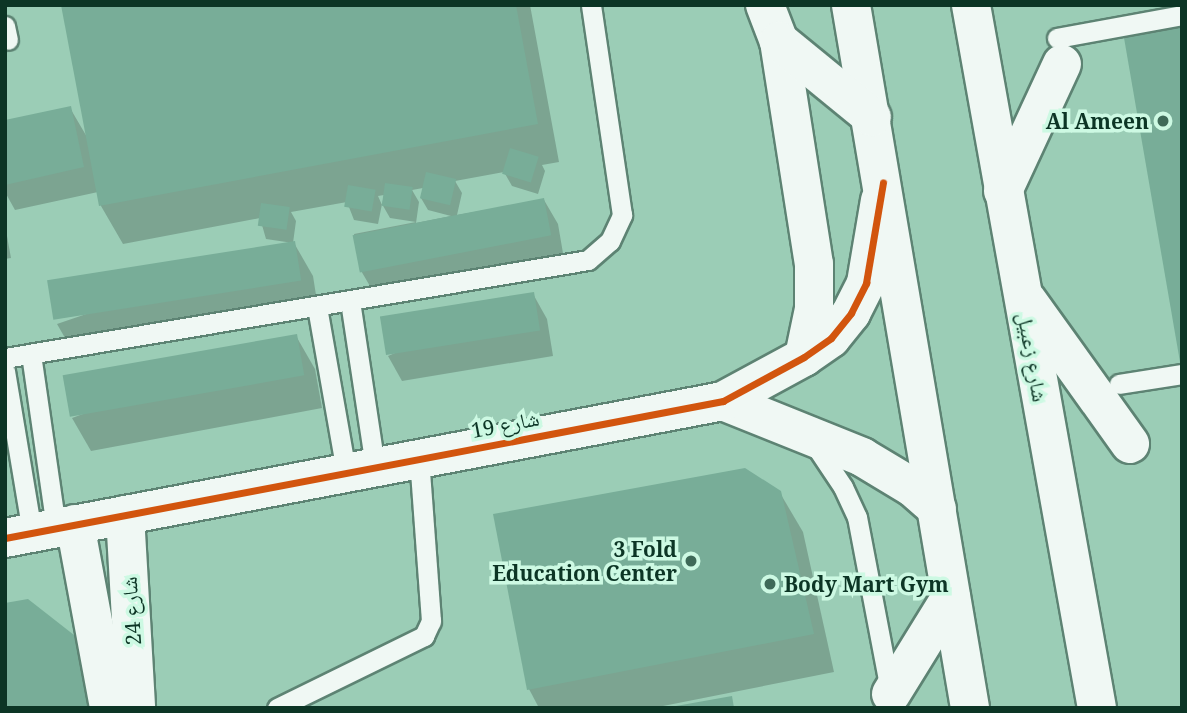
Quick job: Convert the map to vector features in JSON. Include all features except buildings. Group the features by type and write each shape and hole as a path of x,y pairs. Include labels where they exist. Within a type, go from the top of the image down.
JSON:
{"main road":[{"path":"765,5 779,41 814,264 814,309 804,357"},
{"path":"851,5 970,708"},
{"name":"شارع زعبيل","path":"971,5 1097,708"},
{"path":"779,41 872,117"},
{"path":"1003,191 1060,51"},
{"name":"شارع 19","path":"42,531 723,401 804,357 831,338 851,313 866,283 883,182"},
{"path":"1021,293 1129,444"},
{"path":"723,401 803,430 888,471 937,509"},
{"name":"شارع 24","path":"125,515 136,708"},
{"name":"شارع 24","path":"42,531 108,708"},
{"path":"892,701 951,597"}],"lane":[{"path":"5,358 560,267 588,260 610,241 622,215 621,187 591,5"},
{"path":"1060,51 1182,15"},
{"path":"350,301 360,469"},
{"path":"317,307 360,469"},
{"path":"31,354 42,531"},
{"path":"5,371 42,531"},
{"path":"1119,384 1182,374"},
{"path":"803,430 843,487 857,517 892,701"},
{"path":"277,708 424,636 431,621 419,458"}],"cycle path":[{"path":"5,538 723,401 804,357 831,338 851,313 866,283 883,182"}],"place":[{"name":"Al Ameen","path":"1163,121"},
{"name":"3 Fold Education Center","path":"691,561"},
{"name":"Body Mart Gym","path":"770,584"}]}
